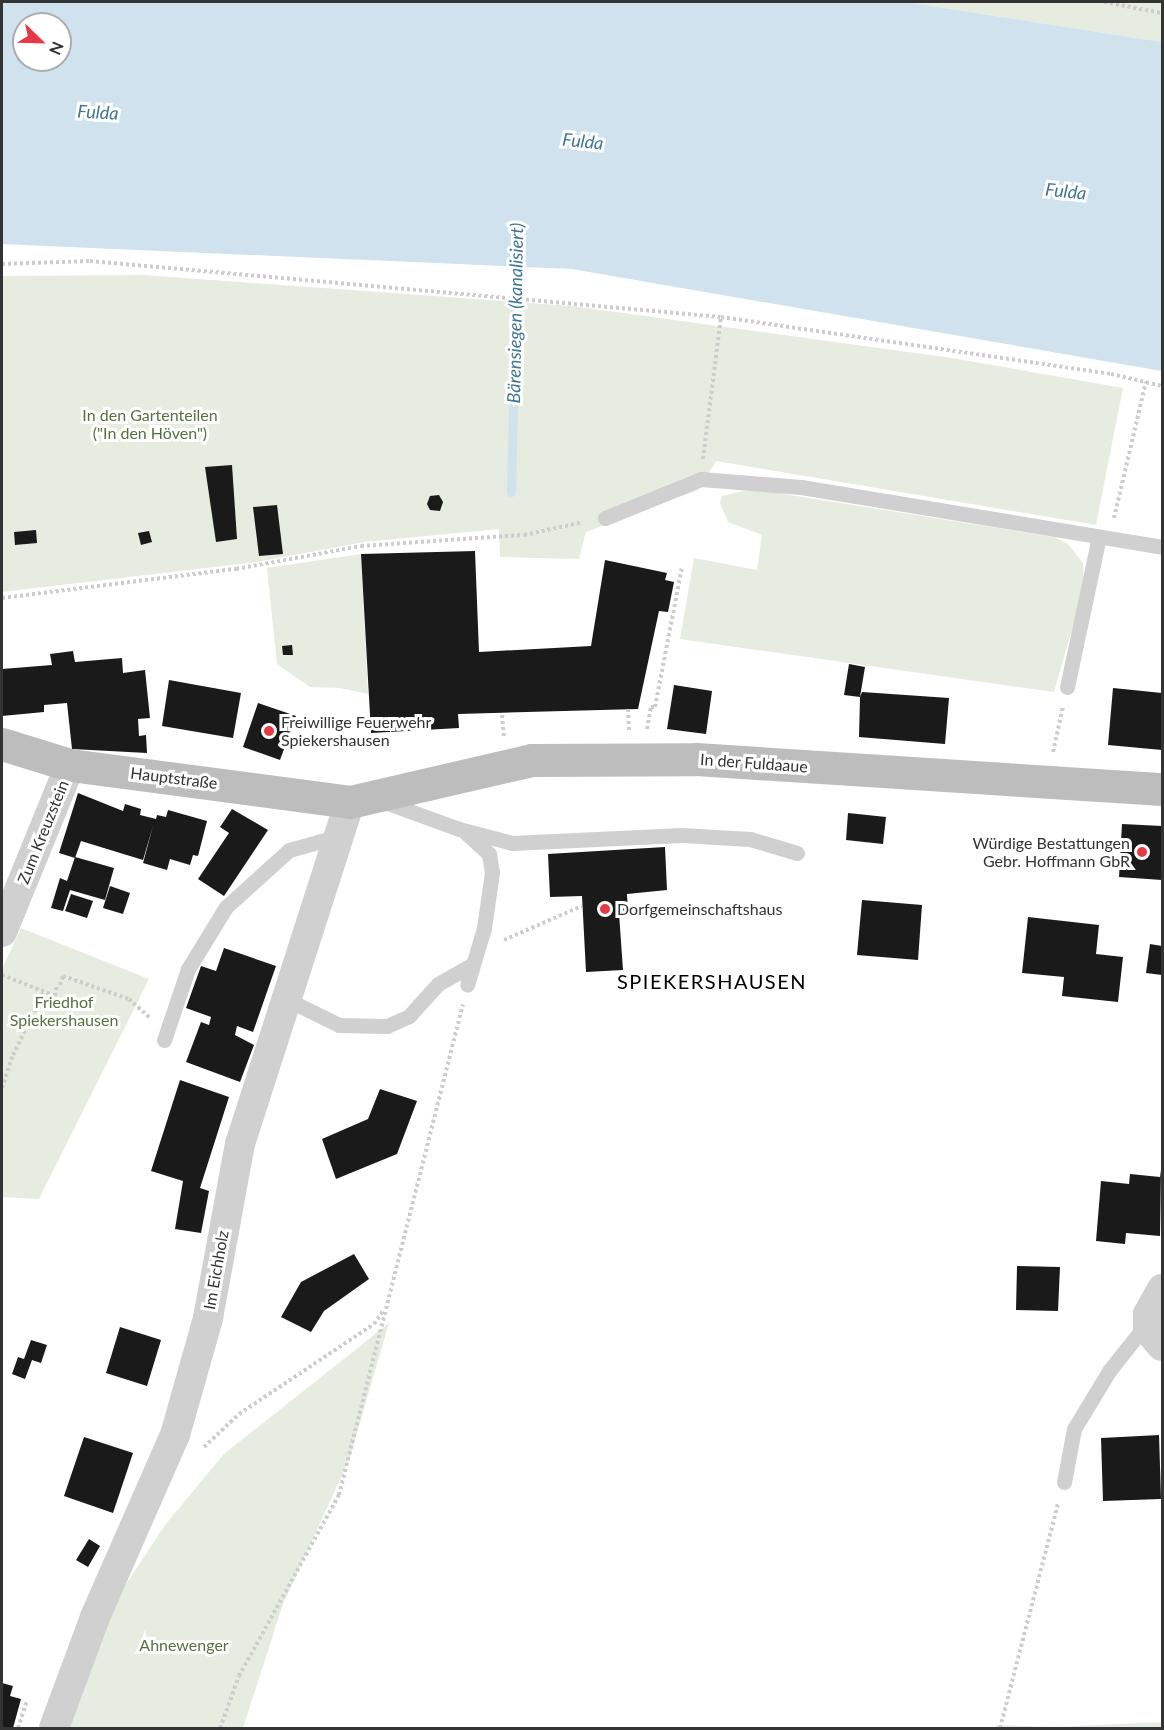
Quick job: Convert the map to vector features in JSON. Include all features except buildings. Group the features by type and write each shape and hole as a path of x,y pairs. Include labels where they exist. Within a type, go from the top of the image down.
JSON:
{"street":[{"name":"Hauptstraße","path":"2,744 70,765 360,799"},
{"name":"In der Fuldaaue","path":"360,799 532,760 696,759 1162,789"},
{"name":"Zum Kreuzstein","path":"2,932 70,765"},
{"name":"Im Eichholz","path":"54,1728 95,1617 175,1436 208,1318 240,1144 339,836 360,799"},
{"path":"1155,1334 1148,1314 1162,1289"}],"lane":[{"path":"605,518 700,479 801,487 1162,547"},
{"path":"1067,687 1104,538"},
{"path":"360,799 512,843 681,835 750,839 797,854"},
{"path":"459,829 479,842 489,854 492,872 480,941 467,986"},
{"path":"164,1040 166,1023 188,969 226,907 289,850 339,836"},
{"path":"286,999 339,1025 387,1026 409,1016 438,984 473,964"},
{"path":"1064,1482 1074,1429 1109,1371 1155,1334"}],"path":[{"path":"1104,2 1162,13"},
{"path":"2,264 90,261 721,317 1162,386"},
{"path":"700,479 721,317"},
{"path":"1104,538 1146,382"},
{"path":"2,598 236,570 361,546 524,535 605,518"},
{"path":"629,731 647,730 651,707 656,707 682,567"},
{"path":"1047,782 1067,687"},
{"path":"480,941 496,944 582,906"},
{"path":"2,975 55,996 63,976 129,999 147,1017 166,1023"},
{"path":"220,1728 239,1676 339,1495 467,986"},
{"path":"2,1088 12,1055 44,992"},
{"path":"197,1454 239,1414 374,1324 386,1308"},
{"path":"1000,1728 1064,1482"},
{"path":"18,1728 27,1701"}],"green space":[{"path":"906,2 1162,2 1162,42"},
{"name":"In den Gartenteilen (\"In den Höven\")","path":"143,275 572,306 952,358 1123,388 1096,525 716,461 698,490 586,532 579,559 500,557 499,529 364,542 257,562 2,592 2,276"},
{"path":"752,489 1054,537 1068,544 1083,563 1084,587 1054,692 680,639 694,558 757,570 762,535 728,522 720,503 722,496"},
{"path":"361,554 368,694 340,688 310,687 277,664 267,568"},
{"name":"Friedhof Spiekershausen","path":"21,928 149,979 39,1199 2,1197 2,969"},
{"name":"Ahnewenger","path":"389,1323 349,1460 283,1604 243,1728 46,1728 59,1686 165,1525 224,1454"},
{"path":"1162,1722 1162,1728 996,1728 996,1725 1055,1727"}],"water":[{"name":"Fulda","path":"2,2 906,2 1162,42 1162,371 572,269 2,244"}],"waterway":[{"name":"Bärensiegen (kanalisiert)","path":"511,492 517,254"}],"place":[{"name":"Freiwillige Feuerwehr Spiekershausen","path":"269,731"},
{"name":"Würdige Bestattungen Gebr. Hoffmann GbR","path":"1142,852"},
{"name":"Dorfgemeinschaftshaus","path":"605,909"}],"district":[{"name":"SPIEKERSHAUSEN","path":"712,981"}]}
